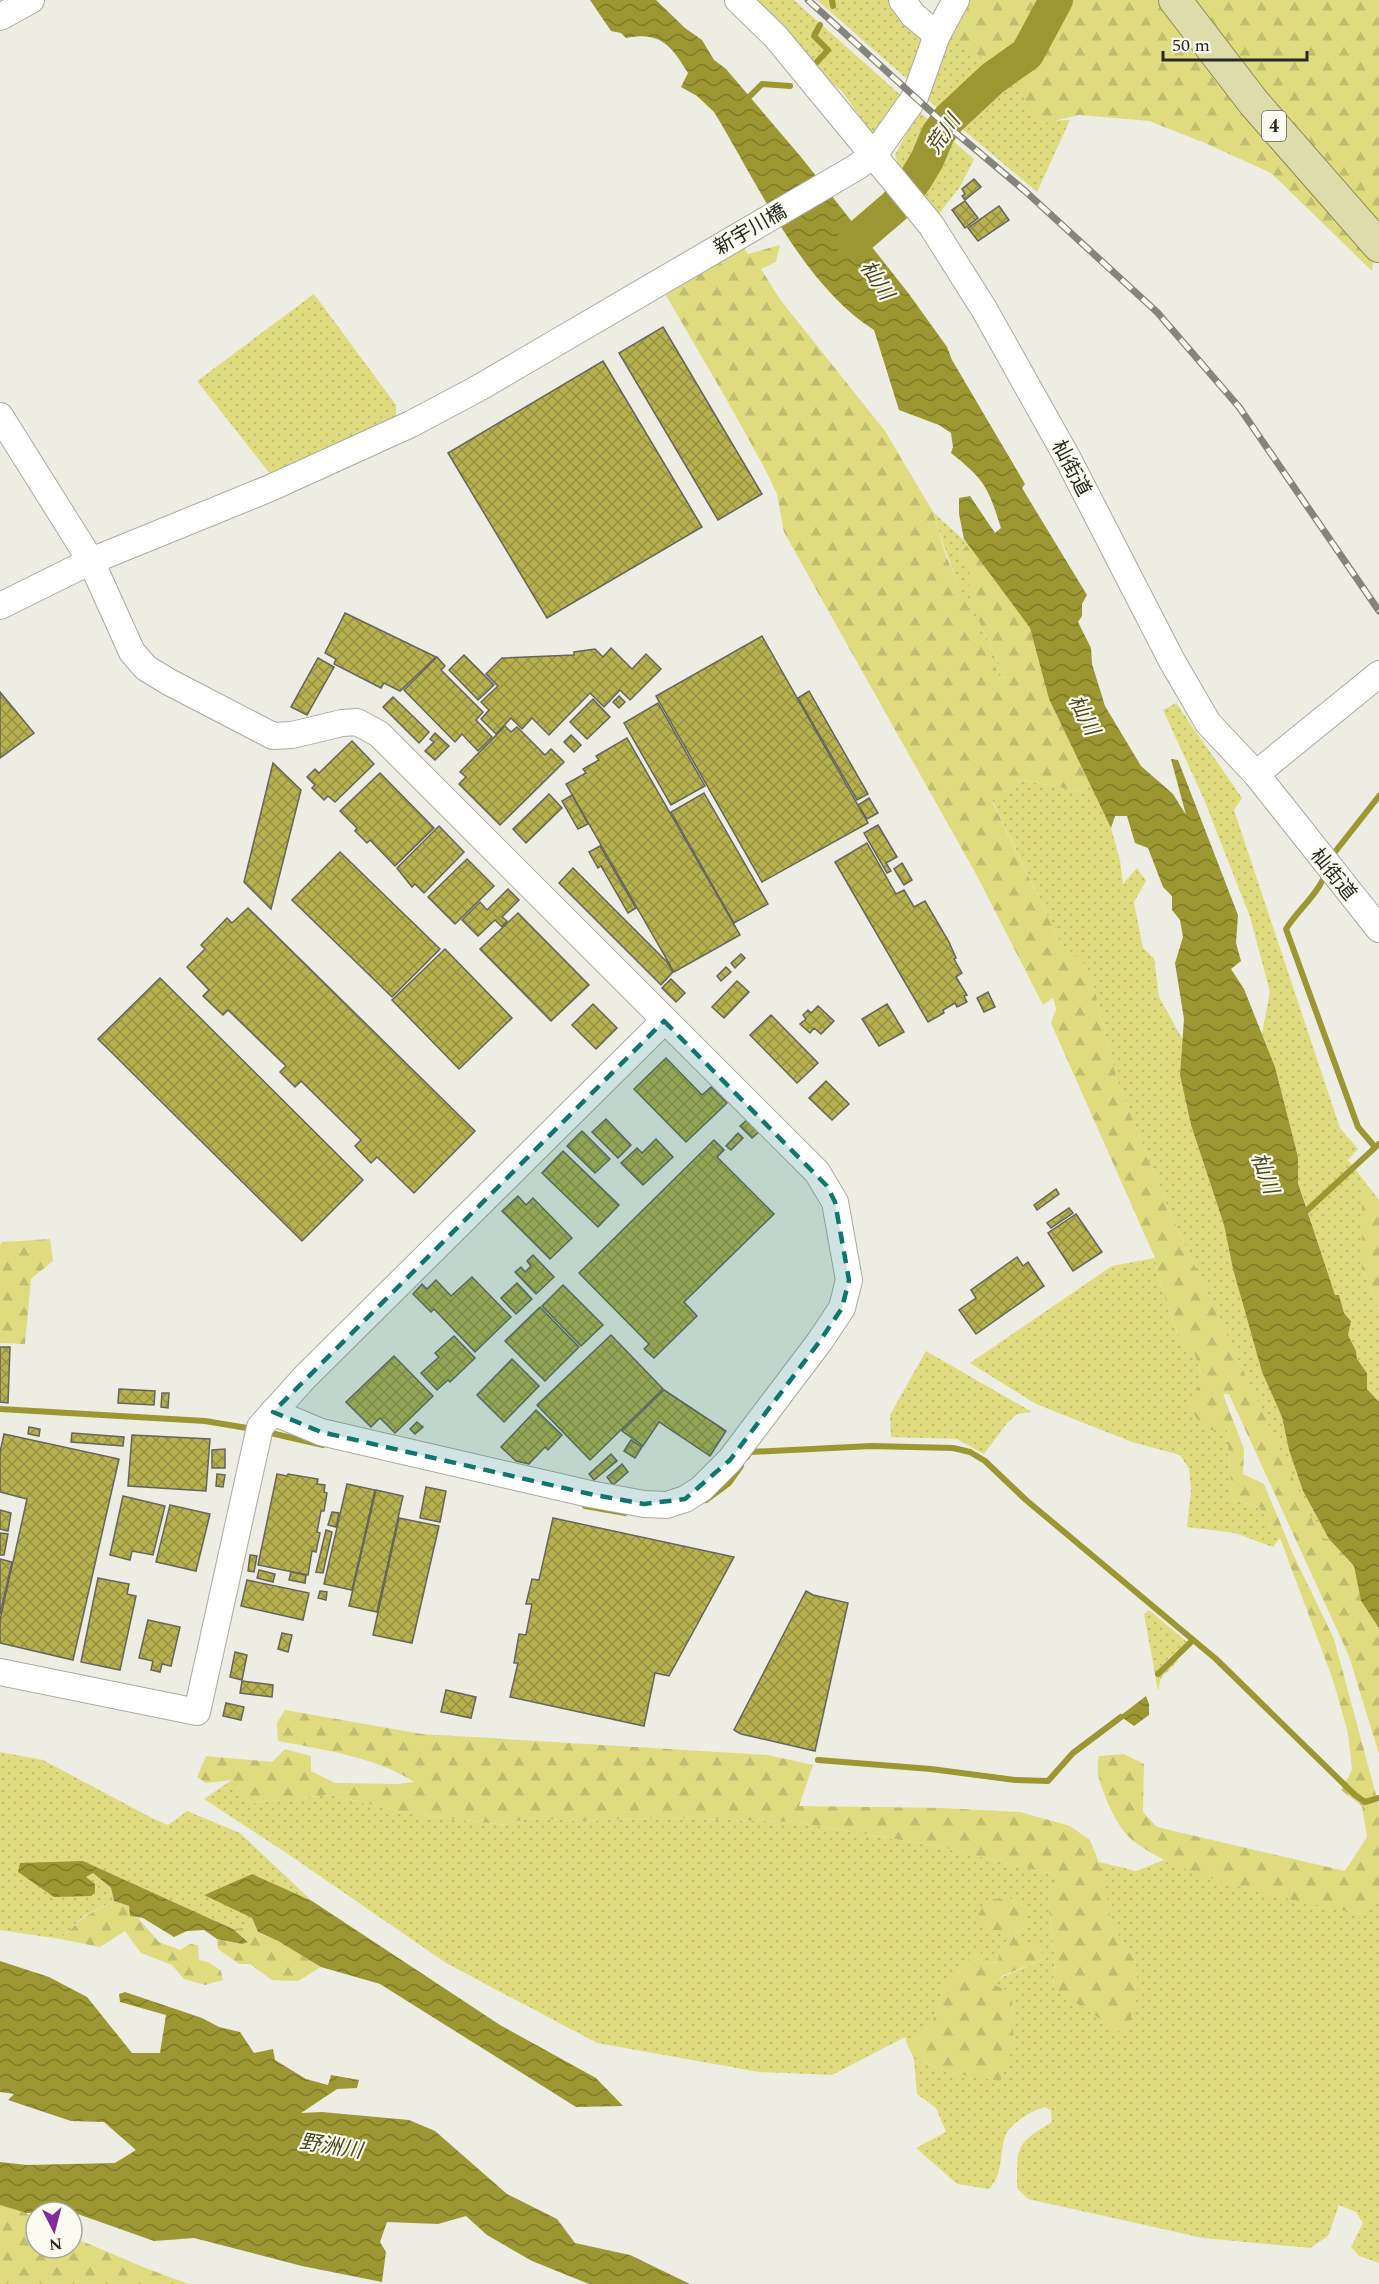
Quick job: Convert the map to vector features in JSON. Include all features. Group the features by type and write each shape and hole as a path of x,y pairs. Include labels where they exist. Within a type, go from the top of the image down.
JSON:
{"main road":[{"name":"4","path":"1175,0 1254,103 1379,246"}],"street":[{"path":"0,17 31,0"},
{"name":"杣街道","path":"738,0 776,37 865,162 894,179 931,225 984,309 1061,447 1172,661 1208,723 1256,774 1379,929"},
{"path":"902,0 913,15 937,35"},
{"path":"865,162 915,97 937,35 956,0"},
{"name":"新宇川橋","path":"0,606 91,561 268,489 411,424 477,389 865,162"},
{"path":"0,416 91,561 132,652 146,668 188,693 273,736 292,735 342,723 357,722 379,734 817,1172 835,1202 849,1280 842,1308 820,1341 723,1467 701,1489 685,1499 667,1505 644,1504 590,1494 321,1432 264,1426"},
{"path":"1256,774 1379,674"},
{"path":"0,1672 197,1712 264,1426 313,1370 664,1021"}],"highlighted area":[{"path":"664,1021 827,1186 835,1202 849,1280 842,1308 820,1341 730,1460 685,1499 644,1504 590,1494 321,1432 273,1412"}],"green space":[{"path":"749,0 794,0 906,100 895,102 882,121 883,128 878,134 871,132 841,90 819,76"},
{"path":"817,0 892,0 922,42 915,86"},
{"path":"963,0 1161,0 1373,260 1372,271 1271,173 1205,143 1149,121 1079,115 1037,125 1019,85 944,30"},
{"path":"1187,0 1379,0 1379,228"},
{"path":"948,30 1019,82 1040,121 1070,120 1037,192 922,95"},
{"path":"915,108 974,159 960,187 938,215 901,173 895,155"},
{"path":"780,245 776,262 761,269 779,298 885,431 933,512 946,556 1000,678 1006,677 981,626 967,588 972,578 959,554 968,544 1030,628 1049,699 1089,782 1083,792 1022,780 992,801 1061,944 1082,960 1095,991 1117,1080 1168,1208 1321,1539 1329,1539 1354,1566 1361,1601 1379,1628 1379,1754 1349,1656 1229,1394 1223,1394 1244,1449 1243,1474 1264,1484 1293,1554 1334,1639 1379,1806 1379,1893 1362,1914 1241,1887 1180,1867 1153,1854 1131,1839 1123,1830 1101,1786 1098,1772 1099,1756 1124,1754 1144,1764 1143,1812 1157,1827 1345,1871 1367,1837 1362,1806 1341,1790 1352,1770 1348,1733 1333,1680 1280,1538 1259,1507 1232,1499 1227,1430 1205,1430 1189,1407 1202,1377 1194,1352 1177,1333 1158,1276 1155,1258 1051,1023 1056,1009 1053,998 1043,1005 976,874 784,532 777,494 764,467 664,292 744,247 748,254"},
{"path":"314,294 396,405 396,420 271,475 197,381"},
{"path":"933,512 968,544 959,554 973,578 981,626 1006,677 1000,678 972,617 947,555"},
{"path":"1176,703 1242,798 1234,810 1340,1128 1358,1149 1348,1160 1366,1183 1362,1194 1362,1269 1379,1310 1379,1402 1367,1389 1367,1373 1357,1359 1356,1351 1348,1335 1351,1320 1344,1313 1339,1295 1335,1296 1298,1182 1298,1157 1275,1067 1262,1033 1270,992 1250,917 1203,797 1163,710"},
{"path":"1022,780 1083,792 1089,782 1111,828 1120,860 1123,884 1137,868 1146,881 1134,902 1143,948 1154,958 1159,997 1183,1040 1180,1075 1191,1125 1224,1225 1233,1269 1262,1372 1282,1417 1289,1450 1303,1491 1329,1539 1321,1540 1168,1208 1117,1080 1095,991 1082,961 1061,944 992,800"},
{"path":"1366,1183 1379,1200 1379,1310 1362,1269 1362,1194"},
{"path":"50,1239 53,1261 31,1279 25,1344 0,1343 0,1245 2,1242"},
{"path":"1155,1258 1158,1276 1177,1333 1194,1352 1202,1377 1227,1429 1232,1499 1259,1507 1280,1538 1273,1547 1235,1533 1187,1527 1191,1490 1189,1469 1180,1455 1132,1442 1036,1404 970,1363 1112,1266"},
{"path":"926,1351 1032,1412 1017,1414 1008,1422 984,1454 957,1439 891,1437 890,1415"},
{"path":"1149,1610 1187,1642 1156,1672 1159,1678 1175,1660 1178,1661 1161,1678 1158,1691 1144,1614"},
{"path":"285,1710 422,1734 768,1755 813,1765 799,1806 943,1808 1020,1812 1070,1826 1090,1840 1103,1873 1111,1923 1136,1963 1138,1995 1125,2035 1053,1988 1055,1958 1048,1901 1060,1876 941,1847 794,1822 664,1818 580,1821 527,1818 506,1825 411,1814 331,1795 252,1803 232,1780 206,1783 197,1777 206,1756 272,1762 285,1749 311,1756 311,1771 335,1783 414,1782 367,1761 278,1741 277,1723"},
{"path":"0,1752 43,1760 168,1825 187,1811 240,1833 312,1901 252,1874 205,1894 252,1918 247,1927 233,1929 83,1861 85,1877 93,1873 111,1889 114,1901 84,1916 60,1939 0,1930"},
{"path":"232,1780 252,1803 331,1795 411,1814 506,1825 527,1818 580,1821 664,1818 794,1822 941,1847 1060,1876 1048,1901 1055,1958 1053,1988 1136,1963 1111,1923 1099,1862 1136,1871 1164,1860 1224,1882 1361,1914 1379,1893 1379,2263 1359,2256 1351,2247 1363,2223 1356,2212 1339,2205 1328,2236 1310,2248 1203,2238 1028,2199 1017,2188 1018,2155 1024,2142 1052,2122 1051,2110 1045,2107 1023,2118 1006,2134 997,2177 989,2189 957,2184 916,2148 946,2132 936,2108 917,2094 914,2059 957,2074 1014,2045 1012,1993 994,1985 1002,1977 1044,1959 1015,1940 1016,1933 1027,1926 994,1930 1010,1929 1008,1940 1000,1946 998,1962 985,1964 974,1951 962,1970 946,1983 932,2023 908,2046 905,2037 832,2075 759,2072 597,2043 446,1963 204,1799"},
{"path":"988,1899 1019,1899 1025,1907 1027,1926 1016,1933 1015,1940 1037,1943 1044,1959 1002,1976 995,1985 1012,1993 1014,2045 1000,2081 957,2074 914,2059 908,2046 932,2023 946,1982 962,1970 974,1950 980,1951 985,1964 998,1962 1000,1946 1008,1940 1010,1930 994,1930 984,1927 978,1915"},
{"path":"114,1901 129,1906 130,1916 138,1918 159,1942 180,1950 190,1944 198,1945 199,1960 210,1963 221,1971 223,1980 205,1985 184,1979 172,1965 141,1953 125,1931 100,1947 60,1939 84,1917"},
{"path":"252,1918 258,1933 278,1941 321,1967 298,1981 272,1980 250,1964 239,1964 218,1949 217,1939 241,1944 248,1941 233,1929 247,1927"},
{"path":"0,2205 24,2212 24,2260 84,2260 84,2242 189,2284 0,2284"}],"water":[{"name":"杣川","path":"590,0 656,0 685,28 702,40 714,60 726,69 801,157 909,294 947,347 952,360 1025,484 1022,488 1087,595 1082,604 1082,616 1078,622 1091,648 1092,664 1105,706 1141,766 1173,794 1186,815 1171,759 1178,760 1238,915 1236,943 1241,961 1231,969 1244,989 1275,1067 1298,1157 1298,1183 1335,1295 1339,1295 1344,1313 1351,1321 1348,1335 1356,1351 1357,1359 1367,1373 1367,1389 1379,1402 1379,1628 1361,1601 1354,1566 1329,1539 1303,1491 1289,1450 1282,1417 1262,1372 1233,1269 1224,1225 1191,1125 1180,1075 1184,1019 1175,963 1183,937 1180,920 1172,910 1172,896 1163,887 1148,848 1135,843 1127,816 1115,816 1111,828 1049,699 1030,628 964,539 959,514 959,498 970,496 995,533 1001,528 988,493 971,470 951,453 953,447 951,433 939,425 899,410 874,330 848,310 803,260 783,231 714,112 697,96 681,87 688,73 676,55 663,42 656,39 638,36 626,38 621,33 611,31"},
{"path":"1146,1696 1149,1715 1134,1726 1120,1716"},
{"path":"83,1861 233,1929 248,1942 242,1944 217,1939 204,1930 187,1931 174,1937 143,1918 130,1916 129,1906 114,1901 111,1888 93,1873 86,1877 95,1884 95,1893 91,1896 54,1897 18,1872 20,1863"},
{"path":"252,1874 312,1901 500,2025 596,2078 623,2106 576,2107 380,1984 321,1967 278,1941 258,1932 252,1918 204,1895"},
{"name":"野洲川","path":"0,1961 49,1977 87,1997 132,2053 160,2053 166,2015 120,2002 119,1994 125,1992 202,2018 219,2027 240,2032 254,2053 273,2049 275,2060 306,2079 328,2085 331,2075 359,2080 357,2088 337,2089 301,2113 322,2112 409,2120 435,2131 507,2194 557,2219 575,2243 630,2255 690,2284 589,2284 532,2261 487,2235 466,2216 438,2224 387,2222 380,2242 386,2252 382,2282 302,2266 194,2238 154,2241 84,2216 84,2200 24,2200 24,2212 0,2205 0,2162 27,2165 115,2163 136,2150 104,2122 71,2121 8,2100 14,2094 0,2092"}],"building":[{"path":"974,179 981,187 965,200 962,196 965,194 962,189"},
{"path":"965,201 978,218 965,228 952,210"},
{"path":"999,206 1009,220 978,241 968,228"},
{"path":"663,327 762,494 718,520 619,353"},
{"path":"603,361 702,527 547,618 448,453"},
{"path":"345,613 436,657 400,691 384,683 381,688 334,664 336,659 325,653"},
{"path":"762,636 868,823 762,882 656,696"},
{"path":"611,648 632,669 646,654 661,669 630,700 620,690 604,707 590,693 549,735 532,718 522,729 511,718 496,734 481,719 489,710 481,702 498,686 486,674 502,658 574,655 574,652 595,649 603,657"},
{"path":"464,655 494,685 478,700 449,670"},
{"path":"437,657 445,666 441,670 483,712 476,720 492,737 478,751 462,734 455,742 404,690"},
{"path":"318,658 334,667 307,715 291,707"},
{"path":"809,691 868,794 857,800 798,698"},
{"path":"0,692 34,733 0,758"},
{"path":"619,696 625,702 619,708 613,702"},
{"path":"393,697 429,732 419,743 383,707"},
{"path":"593,699 610,717 587,739 570,722"},
{"path":"658,703 705,786 671,805 624,723"},
{"path":"505,726 511,732 517,727 545,755 551,749 564,762 500,825 459,784 466,777 460,772"},
{"path":"435,733 449,746 435,760 425,751 434,742 430,739"},
{"path":"571,735 581,745 574,752 564,742"},
{"path":"627,738 740,935 674,972 566,784 586,773 583,769 599,760 596,756"},
{"path":"352,741 374,764 335,802 328,796 324,800 312,788 315,785 307,777 315,769 319,773"},
{"path":"273,763 301,790 271,909 244,882"},
{"path":"380,773 434,828 395,866 370,840 367,843 355,831 357,828 340,811"},
{"path":"704,793 768,904 734,923 671,812"},
{"path":"549,794 562,808 526,843 513,829"},
{"path":"572,795 588,824 578,829 562,801"},
{"path":"869,798 878,813 867,819 858,805"},
{"path":"878,825 897,857 886,863 891,871 887,873 864,833"},
{"path":"439,826 464,852 424,893 415,884 412,887 397,868"},
{"path":"867,843 896,894 904,890 914,907 925,901 949,942 956,958 954,959 962,973 956,977 967,995 964,996 967,1002 957,1007 955,1003 943,1010 944,1013 928,1022 835,862"},
{"path":"600,846 636,908 628,913 601,866 598,868 589,852"},
{"path":"340,852 440,949 392,997 292,900"},
{"path":"467,859 494,886 455,924 428,897"},
{"path":"902,863 912,880 904,885 894,869"},
{"path":"573,868 667,962 673,972 661,985 559,883"},
{"path":"508,889 519,900 502,917 507,921 502,927 495,920 478,936 462,920 480,902 487,910"},
{"path":"248,908 475,1131 414,1193 377,1157 371,1163 355,1146 361,1140 301,1081 295,1087 280,1072 286,1066 228,1010 223,1015 203,996 209,990 187,967 205,949 201,945 227,918 232,923"},
{"path":"518,913 589,985 551,1021 480,949"},
{"path":"445,949 512,1018 459,1069 392,1000"},
{"path":"741,954 745,958 735,968 731,963"},
{"path":"726,967 731,972 721,981 717,976"},
{"path":"160,978 363,1180 302,1241 98,1039"},
{"path":"671,979 685,993 676,1002 662,988"},
{"path":"737,981 749,992 724,1018 712,1007"},
{"path":"988,992 995,1007 984,1012 977,998"},
{"path":"593,1004 617,1028 596,1049 572,1025"},
{"path":"887,1004 904,1032 879,1046 862,1019"},
{"path":"818,1006 834,1021 821,1034 814,1028 810,1033 800,1024 806,1019 803,1015 808,1010 811,1013"},
{"path":"771,1015 818,1063 797,1083 750,1035"},
{"path":"666,1058 702,1095 711,1087 727,1103 686,1142 634,1089"},
{"path":"826,1081 849,1104 832,1120 809,1098"},
{"path":"606,1119 631,1145 618,1158 592,1132"},
{"path":"748,1119 760,1131 752,1138 740,1126"},
{"path":"582,1131 610,1159 595,1173 567,1146"},
{"path":"738,1133 743,1138 731,1150 726,1146"},
{"path":"656,1139 673,1157 643,1185 621,1163 637,1148 642,1153"},
{"path":"714,1140 724,1150 717,1157 774,1214 684,1302 697,1316 654,1358 644,1349 649,1344 579,1273"},
{"path":"563,1151 619,1205 598,1227 542,1173"},
{"path":"1056,1189 1059,1194 1037,1210 1034,1205"},
{"path":"518,1196 526,1205 533,1198 572,1238 550,1259 502,1211"},
{"path":"1069,1208 1073,1213 1051,1228 1047,1223"},
{"path":"1076,1214 1102,1252 1073,1271 1048,1233"},
{"path":"533,1255 554,1277 536,1294 515,1272 521,1267 525,1272 531,1266 527,1261"},
{"path":"1017,1257 1023,1266 1028,1262 1044,1286 976,1334 959,1310 976,1298 971,1290"},
{"path":"472,1277 511,1317 475,1352 434,1309 431,1312 413,1294 422,1284 427,1289 436,1280 451,1296"},
{"path":"517,1283 532,1299 516,1314 501,1298"},
{"path":"563,1285 603,1325 581,1346 542,1306"},
{"path":"540,1307 579,1347 545,1381 505,1341"},
{"path":"611,1335 663,1389 590,1460 537,1405"},
{"path":"454,1336 475,1358 450,1382 448,1380 437,1390 421,1373 439,1357 435,1353"},
{"path":"0,1347 10,1347 8,1403 0,1402"},
{"path":"394,1356 433,1396 395,1433 380,1418 371,1427 346,1402"},
{"path":"512,1359 539,1386 504,1422 477,1395"},
{"path":"119,1389 155,1391 154,1405 118,1403"},
{"path":"664,1390 726,1431 710,1456 659,1422 643,1446 622,1431"},
{"path":"162,1393 169,1393 168,1408 161,1407"},
{"path":"536,1410 562,1435 548,1450 545,1447 529,1464 516,1461 501,1447"},
{"path":"417,1422 423,1427 415,1434 410,1429"},
{"path":"29,1427 40,1429 39,1436 28,1434"},
{"path":"72,1433 124,1437 123,1446 71,1442"},
{"path":"4,1434 119,1459 73,1660 0,1643 0,1620 27,1499 0,1492 0,1452"},
{"path":"132,1435 210,1439 206,1491 128,1486"},
{"path":"631,1440 642,1447 635,1458 624,1451"},
{"path":"225,1449 225,1468 212,1468 212,1450"},
{"path":"611,1454 617,1461 594,1480 589,1474"},
{"path":"622,1464 628,1472 613,1485 607,1477"},
{"path":"217,1474 225,1475 223,1487 216,1486"},
{"path":"277,1474 318,1479 317,1484 325,1485 324,1492 327,1493 324,1511 321,1511 317,1532 320,1533 316,1552 312,1551 308,1575 258,1565"},
{"path":"347,1484 375,1490 352,1590 324,1584"},
{"path":"426,1487 446,1491 440,1522 420,1518"},
{"path":"376,1490 403,1496 377,1612 349,1606"},
{"path":"123,1496 165,1506 153,1555 132,1551 130,1560 110,1555"},
{"path":"170,1505 210,1514 196,1571 156,1562"},
{"path":"0,1510 11,1513 8,1531 0,1529"},
{"path":"332,1512 339,1513 336,1527 328,1525"},
{"path":"399,1518 439,1526 412,1643 373,1635"},
{"path":"553,1518 734,1557 669,1676 655,1673 644,1726 510,1697 518,1663 514,1663 519,1634 526,1635 532,1604 526,1604 532,1579 539,1580"},
{"path":"326,1530 332,1532 323,1573 316,1572"},
{"path":"0,1533 8,1534 4,1555 0,1555"},
{"path":"250,1555 257,1556 254,1572 248,1571"},
{"path":"0,1559 12,1562 0,1614"},
{"path":"259,1570 275,1574 273,1582 257,1578"},
{"path":"291,1572 306,1575 305,1583 289,1580"},
{"path":"98,1578 129,1584 127,1594 136,1596 120,1670 81,1662"},
{"path":"247,1580 309,1593 303,1620 241,1606"},
{"path":"320,1591 327,1592 326,1600 318,1598"},
{"path":"806,1591 813,1595 848,1603 815,1751 741,1734 734,1730"},
{"path":"148,1620 180,1627 171,1666 162,1664 160,1672 151,1670 153,1661 139,1658"},
{"path":"282,1633 292,1635 288,1652 278,1649"},
{"path":"235,1652 247,1655 242,1680 230,1677"},
{"path":"242,1681 273,1685 272,1697 240,1693"},
{"path":"446,1690 476,1697 471,1718 441,1712"},
{"path":"226,1703 244,1707 241,1720 223,1716"}],"waterway":[{"path":"832,0 833,6"},
{"name":"荒川","path":"853,242 895,206 915,180 938,134 949,119 993,78 1027,54 1056,0"},
{"path":"815,64 828,50 814,36 820,25"},
{"path":"744,102 762,84 790,86"},
{"path":"1331,857 1379,796"},
{"path":"1326,872 1319,887 1286,929 1358,1127 1375,1147"},
{"path":"1302,1215 1379,1144"},
{"path":"0,1409 205,1421 253,1429"},
{"path":"266,1432 323,1445"},
{"path":"747,1457 750,1452 871,1446 953,1448 970,1452 985,1461 1026,1500 1216,1659 1355,1795 1365,1802 1379,1798"},
{"path":"706,1500 729,1483 741,1466"},
{"path":"585,1506 625,1513"},
{"path":"1158,1674 1193,1640"},
{"path":"818,1760 931,1769 1015,1780 1048,1781 1073,1753 1121,1717"}],"railway":[{"path":"808,0 937,117 1025,191 1157,312 1239,407 1379,611"}]}
